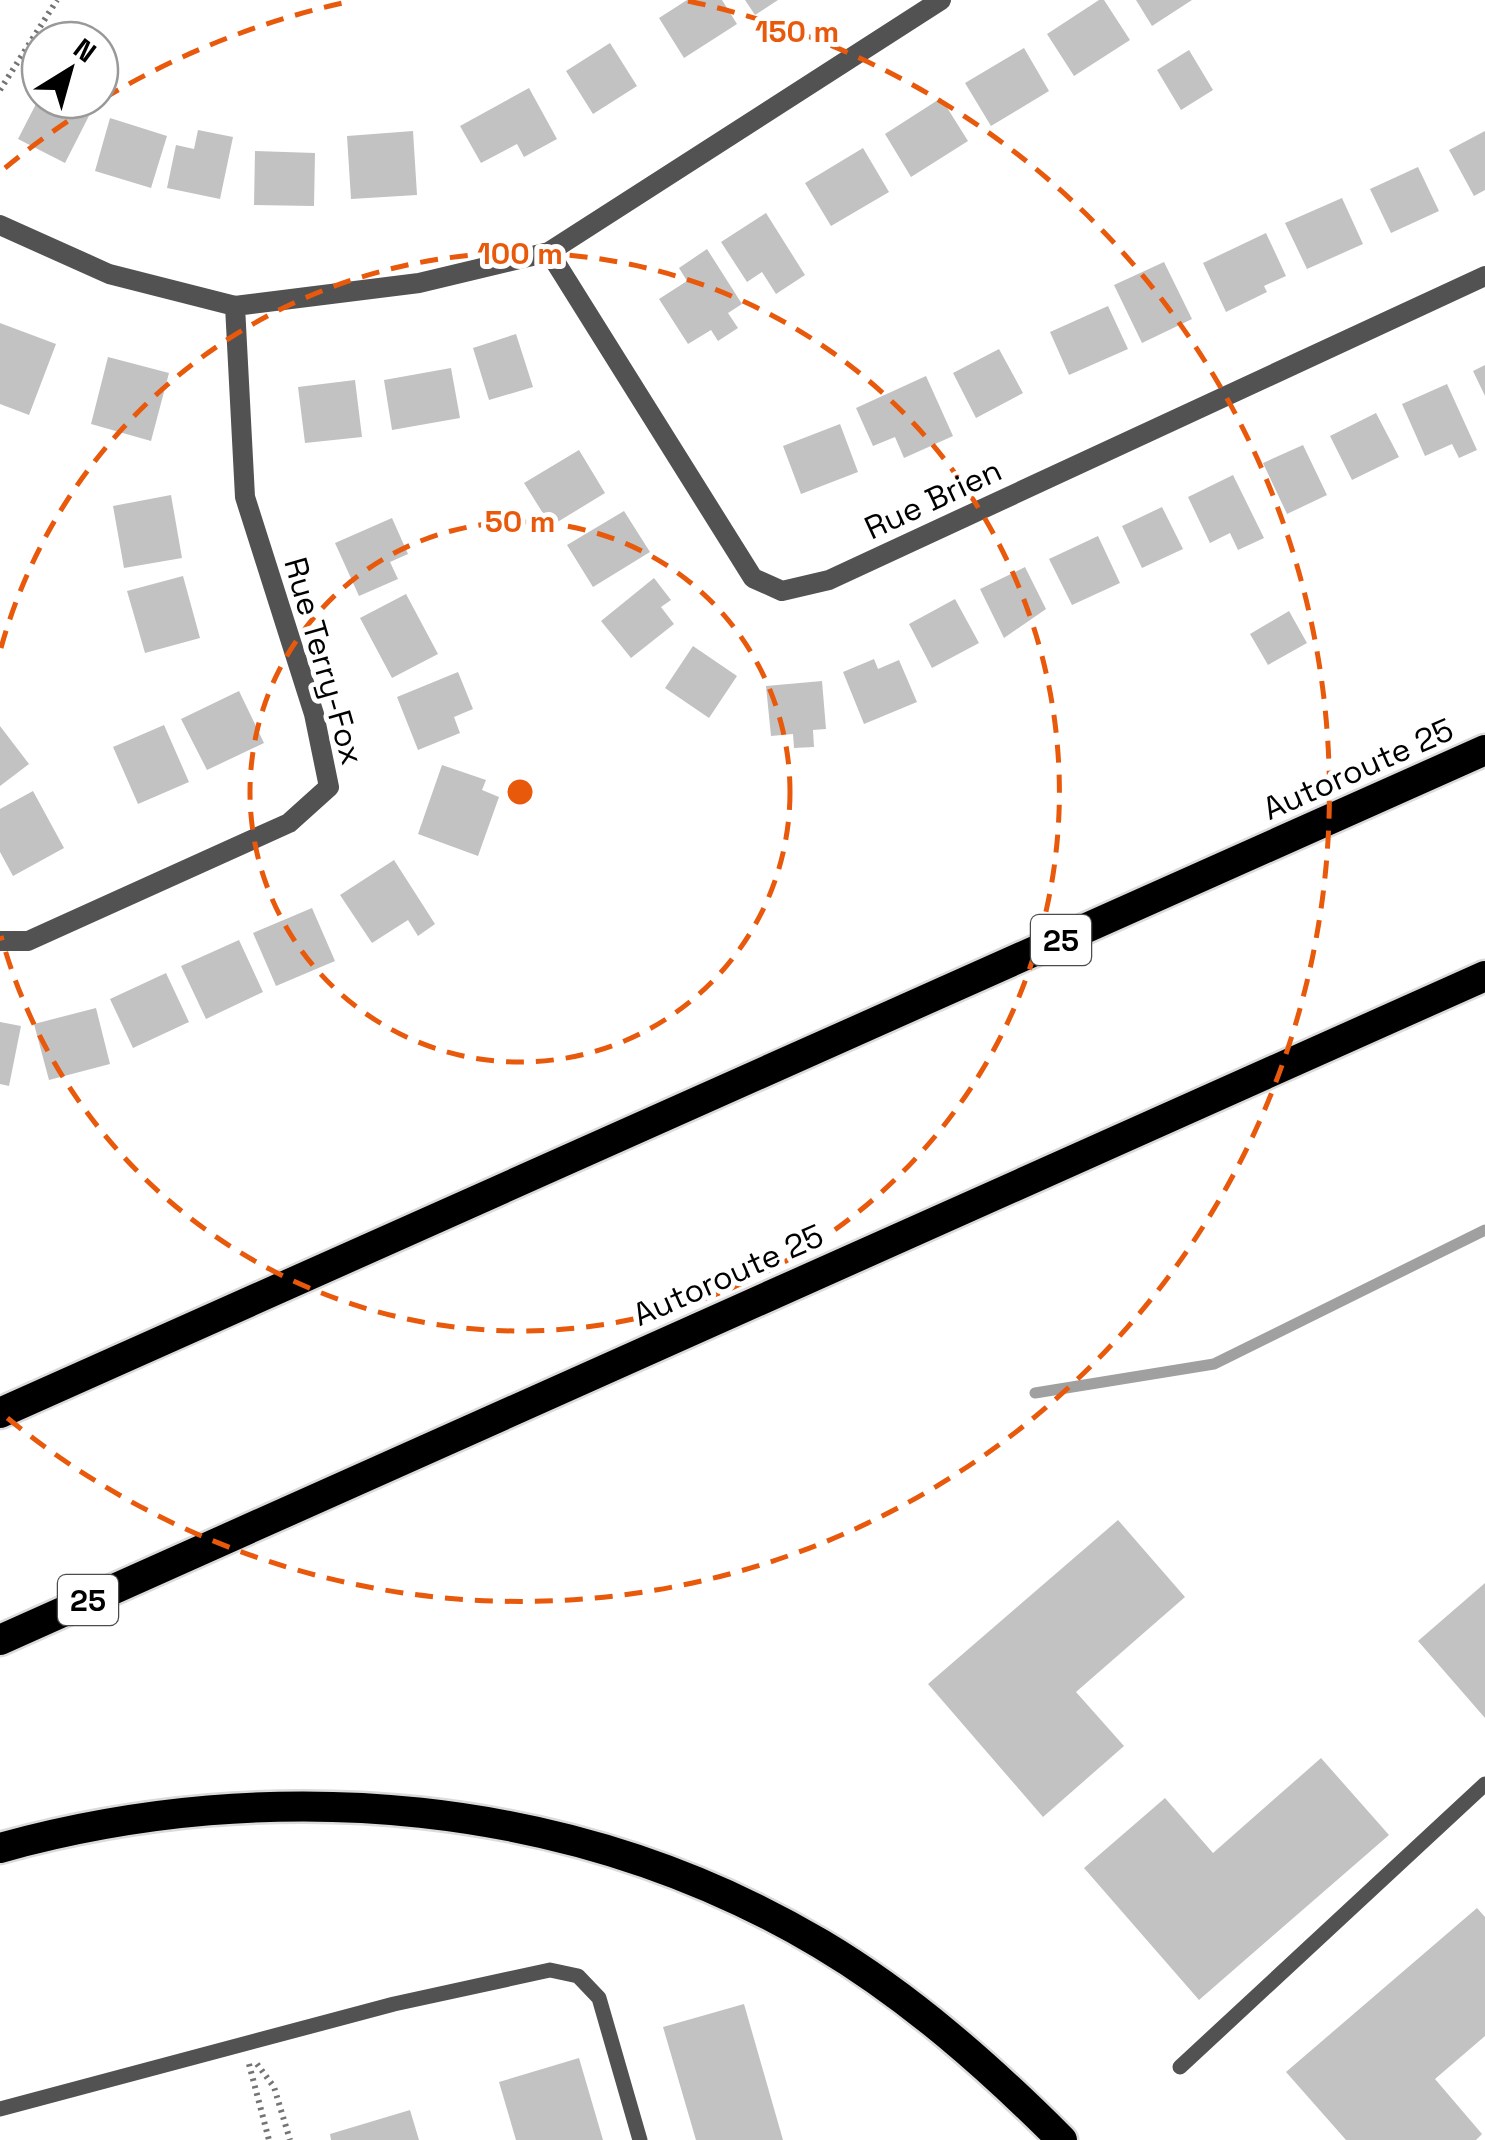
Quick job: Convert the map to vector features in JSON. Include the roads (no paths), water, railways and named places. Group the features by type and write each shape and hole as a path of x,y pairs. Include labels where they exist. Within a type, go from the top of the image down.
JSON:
{"highway":[{"name":"Autoroute 25","path":"0,1413 1485,750"},
{"name":"Autoroute 25","path":"0,1640 1485,976"},
{"path":"0,1848 108,1824 268,1806 394,1809 556,1836 666,1869 822,1945 934,2024 1062,2140"}],"street":[{"path":"0,225 109,274 236,306 418,282 549,252 941,0"},
{"name":"Rue Brien","path":"549,252 753,578 782,592 829,580 1485,276"},
{"name":"Rue Terry-Fox","path":"0,941 28,941 289,823 329,787 314,714 245,497 236,306"}],"lane":[{"path":"1180,2067 1485,1784"},
{"path":"0,2109 394,2004 550,1970 578,1976 598,1998 640,2140"}],"waterway":[{"path":"1035,1393 1214,1364 1485,1230"}]}
